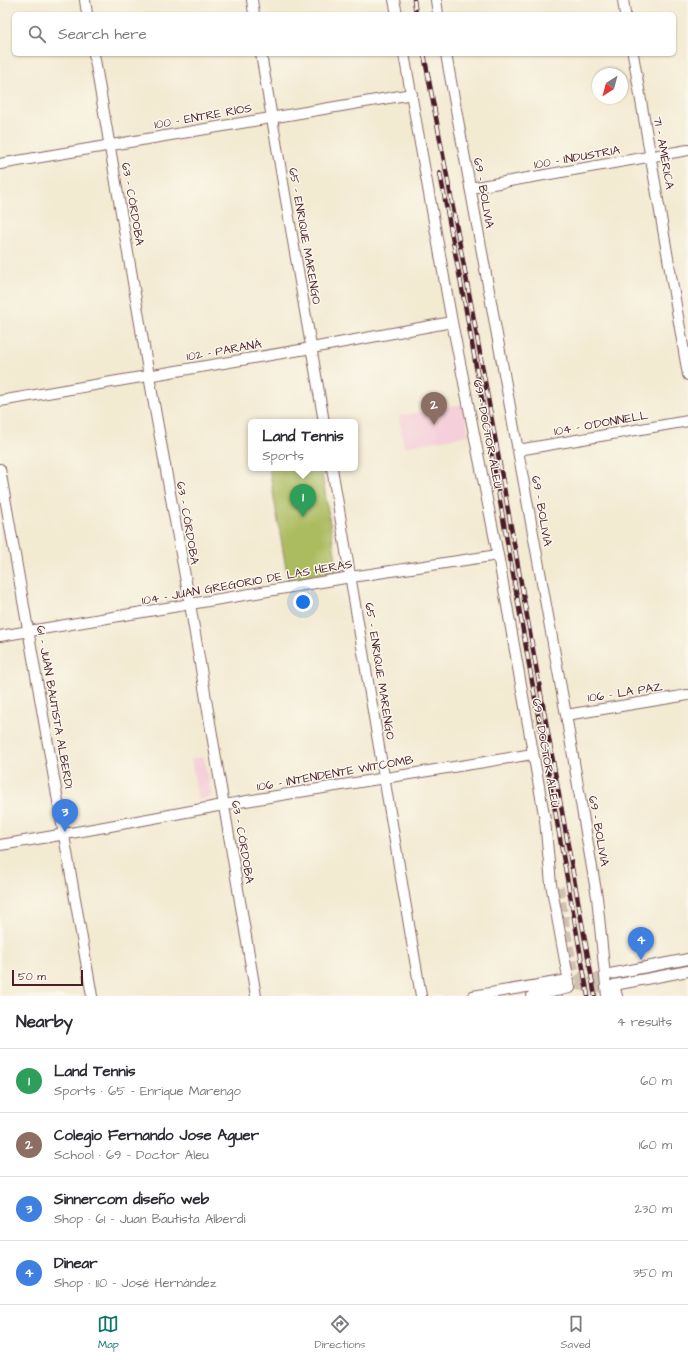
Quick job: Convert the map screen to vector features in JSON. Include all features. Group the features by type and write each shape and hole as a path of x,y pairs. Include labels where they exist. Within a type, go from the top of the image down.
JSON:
{"street":[{"path":"85,0 87,12"},
{"path":"252,0 254,12"},
{"path":"394,0 397,12"},
{"path":"436,0 438,12"},
{"path":"623,0 625,12"},
{"name":"63 - CÓRDOBA","path":"94,56 190,604 256,996"},
{"name":"65 - ENRIQUE MARENGO","path":"261,56 324,419"},
{"name":"69 - DOCTOR ALEU","path":"404,56 452,322 498,555 545,820 559,887"},
{"name":"69 - BOLIVIA","path":"446,56 566,715 597,897 606,996"},
{"name":"71 - AMÉRICA","path":"633,56 652,157 688,375"},
{"name":"100 - ENTRE RÍOS","path":"0,164 412,94"},
{"name":"100 - INDUSTRIA","path":"470,188 688,150"},
{"name":"102 - PARANÁ","path":"0,401 312,348 452,322"},
{"name":"104 - O'DONNELL","path":"518,450 688,422"},
{"name":"61 - JUAN BAUTISTA ALBERDI","path":"0,469 92,996"},
{"name":"65 - ENRIQUE MARENGO","path":"333,471 421,996"},
{"name":"104 - JUAN GREGORIO DE LAS HERAS","path":"0,636 351,577 498,555"},
{"name":"106 - LA PAZ","path":"566,715 688,695"},
{"name":"106 - INTENDENTE WITCOMB","path":"0,845 63,835 224,805 533,754"},
{"name":"69 - DOCTOR ALEU","path":"545,820 551,884 569,984"},
{"path":"605,975 688,959"},
{"path":"617,996 614,984 688,972"},
{"path":"473,996 569,984"},
{"path":"532,996 569,984"}],"shaded area":[{"path":"463,404 469,435 404,447 399,416"},
{"path":"204,757 211,795 207,799 198,800 191,759"}],"green space":[{"path":"270,471 321,471 338,572 288,581"}],"tunnel":[{"path":"559,887 569,947 574,969 577,975 585,979 618,977 688,965"},
{"path":"561,986 575,985 604,988 611,996"}],"railway":[{"path":"414,0 416,12"},
{"path":"424,56 472,309 595,996"},
{"path":"440,173 466,310 588,996"}],"place":[{"name":"Colegio Fernando Jose Aguer","path":"434,425"},
{"name":"Land Tennis","path":"303,517"},
{"name":"Sinnercom diseño web","path":"65,832"},
{"name":"Dinear","path":"641,960"}]}
